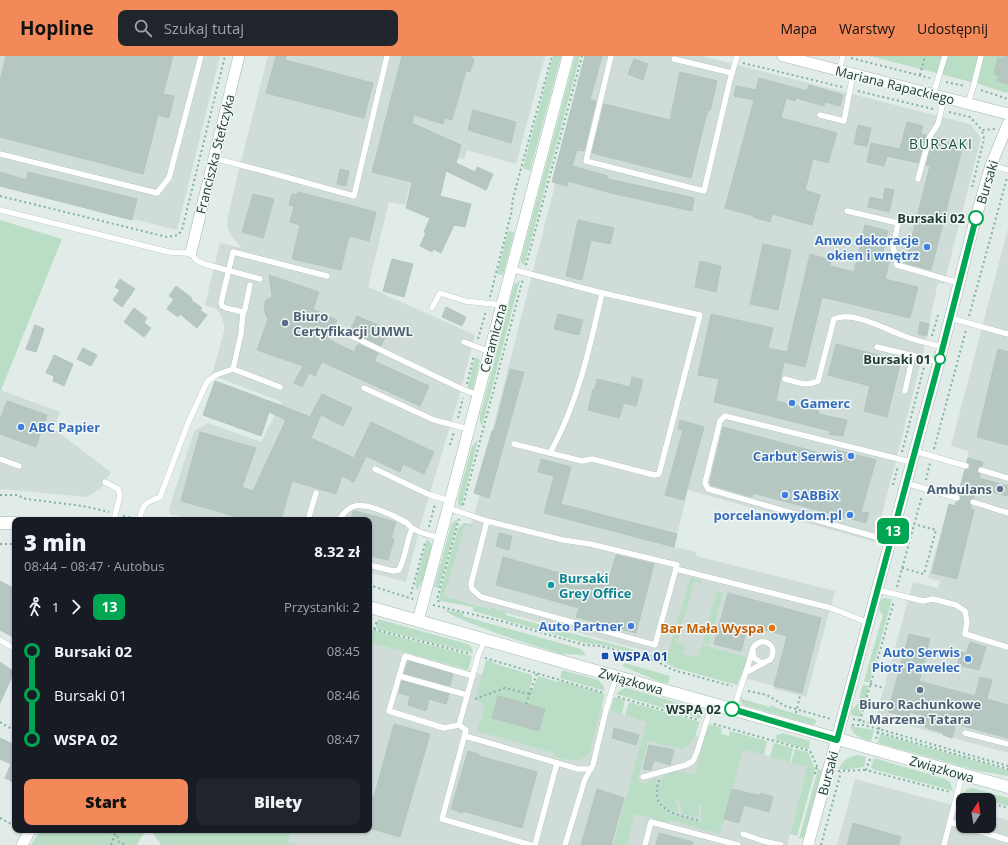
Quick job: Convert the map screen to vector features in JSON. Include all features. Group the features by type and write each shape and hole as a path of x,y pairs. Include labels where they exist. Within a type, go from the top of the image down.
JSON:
{"street":[{"name":"Franciszka Stefczyka","path":"191,252 239,56"},
{"name":"Ceramiczna","path":"418,621 568,56"},
{"name":"Mariana Rapackiego","path":"787,57 1008,114"},
{"name":"Bursaki","path":"808,845 837,740 847,720 869,623 890,541 943,348 959,283 992,165 1007,127"},
{"path":"0,523 12,523"},
{"name":"Związkowa","path":"372,608 1008,788"},
{"path":"22,845 28,833"}],"lane":[{"path":"0,154 157,193 169,178 201,56"},
{"path":"214,158 354,196 387,56"},
{"path":"611,56 586,161 704,191 732,73 737,58"},
{"path":"839,70 843,56"},
{"path":"918,179 930,136 938,124 941,110 937,80 945,56"},
{"path":"968,103 981,56"},
{"path":"674,59 732,73"},
{"path":"820,115 844,121 853,74"},
{"path":"992,165 1008,170"},
{"path":"0,210 169,252 191,252 196,260 204,264 260,278"},
{"path":"848,211 898,223 893,248 898,258 897,265 959,283"},
{"path":"243,313 222,306 220,303 233,252 327,276"},
{"path":"512,269 602,293 700,315 659,474 654,475 592,459 582,461 514,444"},
{"path":"233,369 250,284"},
{"path":"432,308 440,293 464,301 502,305"},
{"path":"550,453 559,436 584,367 602,293"},
{"path":"785,379 804,384 812,384 818,381 834,319 839,316 847,316 863,320 905,336 943,348"},
{"path":"950,318 1008,334"},
{"path":"339,330 462,389 478,395"},
{"path":"464,342 490,352"},
{"path":"877,347 939,362"},
{"path":"905,391 913,356"},
{"path":"140,517 143,506 147,502 160,497 188,423 207,382 216,375 233,369 280,387"},
{"path":"364,388 434,420 469,429"},
{"path":"890,541 708,489 705,483 720,420 725,416 911,462"},
{"path":"914,451 966,466"},
{"path":"0,459 19,466"},
{"path":"374,469 437,497 461,512 487,521 563,540 590,544 677,565 655,645 481,597 472,589 471,584 487,521"},
{"path":"981,470 1008,478"},
{"path":"105,482 118,489 120,494 115,517"},
{"path":"905,483 957,498"},
{"path":"309,517 316,493"},
{"path":"973,502 1008,513"},
{"path":"341,517 344,512 353,507 365,506 383,511 407,524 412,529 440,538"},
{"path":"372,566 393,571 399,570 402,565 412,529"},
{"path":"676,569 831,608 869,623"},
{"path":"878,590 923,602 933,599 956,605 964,611 967,622 965,634 1008,647"},
{"path":"0,640 12,647"},
{"path":"459,725 472,676 484,640"},
{"path":"734,710 755,646 758,643 768,643 773,651 772,657 768,662 747,672"},
{"path":"753,652 756,660 762,663 768,662"},
{"path":"472,676 405,656 389,711 444,728 459,725 466,730 442,819 531,845"},
{"path":"399,676 467,695"},
{"path":"565,845 585,778 593,765 606,710 616,677"},
{"path":"643,777 686,765 693,760 697,752 705,722 712,704"},
{"path":"965,733 1008,744"},
{"path":"465,736 578,769 591,769"},
{"path":"535,845 557,763"},
{"path":"958,793 962,775"},
{"path":"944,845 956,802"},
{"path":"645,845 651,822 738,845"},
{"path":"950,822 956,824"},
{"path":"986,833 1008,840"},
{"path":"743,834 781,845"}],"path":[{"path":"476,347 511,214 518,178 552,56"},
{"path":"439,602 437,599 582,56"},
{"path":"843,56 973,88 1008,99"},
{"path":"920,75 925,56"},
{"path":"737,58 743,63 970,117 982,130 984,139 971,191"},
{"path":"982,130 1007,127"},
{"path":"930,344 939,314"},
{"path":"892,488 926,359"},
{"path":"0,495 17,495 26,499 83,506 115,517"},
{"path":"411,594 437,497"},
{"path":"902,568 924,574 936,530 914,524"},
{"path":"0,544 12,544"},
{"path":"372,586 424,602 505,622 584,645 601,646 656,661 673,670 767,695 785,706 847,720 880,725 875,740"},
{"path":"377,620 374,629 478,656 810,751 817,766 841,772 866,770 956,794"},
{"path":"526,704 536,673"},
{"path":"870,684 884,688"},
{"path":"465,703 505,688 529,694"},
{"path":"796,713 800,696"},
{"path":"847,720 852,725 862,725 879,729 1008,766"},
{"path":"0,722 12,729"},
{"path":"878,732 1008,769"},
{"path":"866,770 870,759"},
{"path":"663,772 656,787 657,798 662,808 675,814 700,821"},
{"path":"821,845 841,772"},
{"path":"996,805 1008,808"},
{"path":"0,818 12,824"},
{"path":"112,845 115,833"},
{"path":"117,833 119,842 127,845"}],"shaded area":[{"path":"0,56 220,56 177,230 0,186"},
{"path":"268,56 545,56 516,164 467,150 464,159 419,147 405,205 389,202 368,287 475,335 460,393 421,523 406,582 372,573 372,517 180,517 170,514 169,509 194,431 208,423 261,442 282,402 222,379 214,377 209,378 213,371 225,328 221,315 216,309 205,305 220,243 242,248 233,238 227,227 228,216"},
{"path":"588,56 702,56 970,124 981,138 944,284 938,283 922,358 875,542 688,490 674,547 696,552 696,556 835,591 806,697 774,689 774,686 444,596 465,523 471,524 480,495 489,497 507,435 492,431"},
{"path":"1008,228 1008,753 876,717 913,582 938,588 940,581 928,578 949,504 955,505 969,451 951,446"},
{"path":"0,390 60,412 54,429 111,472 101,488 87,497 0,489"},
{"path":"372,643 807,767 787,845 299,845 288,842 291,833 372,833"},
{"path":"855,779 956,806 956,833 996,833 996,817 1008,820 1008,845 837,845"}],"green space":[{"path":"553,56 561,56 530,171 523,168"},
{"path":"575,56 580,56 524,266 521,259"},
{"path":"870,56 1008,56 1008,92 1006,93 979,84"},
{"path":"0,220 62,239 1,390 0,390"},
{"path":"508,231 514,233 503,275 497,274"},
{"path":"520,280 482,426 480,416 514,285"},
{"path":"475,357 480,360 472,392 467,390"},
{"path":"478,440 461,508 458,504 458,498 472,446"},
{"path":"458,520 439,588 434,587 451,525 454,521"},
{"path":"464,523 473,525 473,527 465,525 444,596 506,612 506,615 545,626 543,631 473,611 473,607 440,601 441,589 458,528"},
{"path":"427,539 432,546 423,580 417,590 415,585"},
{"path":"693,577 701,580 702,584 694,582 677,643 685,645 683,654 698,658 702,645 748,658 737,685 676,668 656,659 603,645 585,643 547,632 548,627 665,658 667,657 690,579"},
{"path":"717,591 723,593 709,644 703,642"},
{"path":"884,598 892,599 869,683 864,681 883,615 879,610 881,600"},
{"path":"444,610 464,613 463,616 581,649 586,655 561,654 501,635 465,621"},
{"path":"378,619 468,644 472,648 473,653 377,629"},
{"path":"372,630 472,656 468,670 372,643"},
{"path":"486,660 532,675 530,688 533,689 538,676 605,694 590,751 587,755 578,760 564,759 554,756 555,753 477,731 485,707 476,698"},
{"path":"625,663 670,676 668,684 622,666"},
{"path":"562,670 598,680 603,685 605,691 560,678"},
{"path":"863,684 869,686 860,717 851,715 851,710 858,703"},
{"path":"627,688 682,704 699,712 702,719 616,694 622,689"},
{"path":"740,696 742,696 742,699 770,707 771,705 779,709 814,719 816,721 815,724 813,725 744,705 741,702"},
{"path":"614,697 625,700 622,715 610,711"},
{"path":"629,702 700,722 694,739 682,749 648,741 637,781 647,784 648,781 656,778 655,797 661,808 666,812 701,823 701,805 698,805 698,818 682,814 678,798 675,799 678,812 664,807 660,802 657,790 661,779 670,772 676,771 695,775 708,724 722,728 721,734 729,736 730,731 767,741 764,755 743,749 720,834 669,820 667,822 635,814 627,845 613,845 647,722 625,715"},
{"path":"850,726 874,730 871,741 856,735"},
{"path":"783,733 810,741 809,748 807,749 775,740 777,735"},
{"path":"880,734 1008,770 1008,776 979,771 878,743"},
{"path":"774,743 793,748 790,762 770,757"},
{"path":"795,749 808,752 814,767 816,767 797,836 790,834 807,767 791,763"},
{"path":"858,755 866,757 864,767 845,770 839,769 842,763 847,759"},
{"path":"874,758 945,779 950,782 953,791 872,769 871,767"},
{"path":"818,769 822,770 804,837 799,839"},
{"path":"973,788 990,793 964,793 967,789"},
{"path":"996,795 1008,798 1008,806 996,803"},
{"path":"38,833 146,833 137,845 31,845"},
{"path":"153,833 291,833 288,842 299,845 161,845"}],"building":[{"path":"6,56 173,56 163,94 174,96 169,118 158,115 143,174 0,137 0,81"},
{"path":"276,56 286,56 285,60 373,83 364,118 266,93"},
{"path":"402,56 472,56 471,58 474,59 470,72 466,71 452,120 445,118 443,124 414,115 412,123 461,145 456,163 475,172 477,167 493,174 486,190 446,171 440,196 471,204 465,227 454,225 441,253 433,249 432,252 420,246 426,233 424,232 430,218 406,208 412,182 372,172"},
{"path":"585,56 602,56 590,100 596,101 584,151 577,150 572,166 608,176 608,179 694,198 692,211 611,193 568,181 567,186 552,182"},
{"path":"1004,56 1008,56 1008,84 997,81 999,76 994,74 998,57 1003,59"},
{"path":"634,59 648,64 643,80 628,74"},
{"path":"680,72 717,81 710,111 708,110 703,128 691,178 592,153 604,104 670,120"},
{"path":"759,78 807,91 809,85 843,95 840,106 825,102 824,106 796,98 795,101 786,98 781,118 837,133 828,163 813,159 805,190 820,195 812,225 772,214 770,222 725,208 754,100 734,96 736,86 756,90"},
{"path":"473,110 516,122 511,143 468,130"},
{"path":"907,122 923,126 921,134 926,135 918,163 887,156 884,166 867,162 871,143 900,149"},
{"path":"858,125 871,128 867,146 854,144"},
{"path":"934,137 963,145 931,270 905,263 930,166 926,165"},
{"path":"340,169 349,171 346,186 337,184"},
{"path":"0,172 26,180 28,172 137,199 132,220 0,186"},
{"path":"885,188 894,190 889,212 868,207 870,197 883,200"},
{"path":"298,192 376,212 369,241 349,236 341,270 292,259 300,225 290,222 294,206 289,205 292,194 297,195"},
{"path":"253,194 274,199 263,238 242,232"},
{"path":"578,220 614,228 610,244 591,240 582,280 566,276"},
{"path":"865,225 888,231 882,256 890,258 885,279 918,287 910,318 822,297 805,367 784,362 776,401 819,411 818,414 847,420 843,436 829,434 830,431 714,402 719,379 698,375 711,314 773,328 768,348 787,352 810,254 831,260 830,266 854,272"},
{"path":"763,244 791,250 778,310 750,304"},
{"path":"392,259 413,264 404,297 383,291"},
{"path":"700,261 721,266 716,292 695,287"},
{"path":"269,275 319,292 313,309 337,320 328,339 354,352 358,344 378,353 374,361 429,386 420,406 322,362 315,376 309,373 302,387 294,383 303,366 257,350 268,319 264,307 266,300 272,297"},
{"path":"120,279 135,289 122,307 113,300 120,290 115,287"},
{"path":"176,286 192,298 191,300 202,308 200,310 207,315 197,328 180,314 178,317 167,309 174,299 169,296"},
{"path":"446,307 466,317 462,326 442,317"},
{"path":"134,308 147,318 144,323 151,328 144,337 124,322"},
{"path":"558,314 583,320 579,335 554,329"},
{"path":"357,316 389,330 381,346 350,331"},
{"path":"920,322 929,324 927,336 918,334"},
{"path":"35,325 44,329 36,352 26,349"},
{"path":"836,344 901,361 887,417 864,411 870,386 828,375"},
{"path":"83,348 97,355 91,366 77,359"},
{"path":"998,349 1008,352 1008,445 977,437"},
{"path":"54,355 73,364 64,386 53,381 54,376 46,373"},
{"path":"510,369 524,372 489,498 474,493 492,431 494,431"},
{"path":"632,377 643,380 636,406 624,403 619,418 588,410 597,379 630,387"},
{"path":"215,381 310,417 322,394 352,408 343,426 321,415 311,438 354,458 371,422 434,452 424,474 403,464 400,472 366,456 354,482 342,476 336,494 292,481 282,517 237,517 181,501 200,432 256,448 242,487 253,491 286,420 269,412 261,436 203,415"},
{"name":"ABC Papier","path":"7,401 47,415 36,447 0,434 0,420"},
{"path":"680,420 704,427 684,500 665,495 683,430 678,429"},
{"path":"723,427 835,457 837,450 876,460 861,512 869,513 866,523 753,493 752,497 711,485 710,482"},
{"path":"968,458 983,462 982,466 978,467 977,469 978,473 980,474 979,478 1008,486 1008,496 976,488 974,498 970,499 969,501 971,509 974,510 957,579 932,573 949,504 955,506 956,502 961,500 961,497 958,494 965,470 969,469 970,467 969,463 967,462"},
{"path":"541,459 571,467 561,504 677,534 674,547 544,513 554,476 538,472"},
{"path":"353,511 355,511 396,522 391,538 394,539 388,560 372,556 372,517 352,517"},
{"path":"499,533 512,536 509,550 496,546"},
{"path":"616,555 654,564 636,633 576,617 579,608 496,585 503,557 607,586"},
{"path":"0,581 12,587 12,636 0,630"},
{"path":"728,593 821,618 802,693 774,686 787,636 748,625 741,651 714,644"},
{"path":"909,634 930,639 919,681 975,696 980,677 992,680 987,699 1008,705 1008,738 956,724 952,738 943,735 943,733 925,727 927,717 910,712 909,717 888,712"},
{"path":"970,642 986,647 979,670 957,665 961,652 966,654"},
{"path":"408,661 453,674 450,686 404,673"},
{"path":"0,662 12,671 12,676 0,703"},
{"path":"402,681 449,694 446,704 429,699 426,711 408,705 410,696 399,693"},
{"path":"498,696 545,709 539,731 492,718"},
{"path":"394,724 430,734 400,837 372,829 372,797 374,797"},
{"path":"614,728 639,735 636,745 612,738"},
{"path":"0,738 12,744 12,782 5,778 11,764 0,759"},
{"path":"649,745 674,750 670,765 654,760 651,770 643,769"},
{"path":"468,751 479,754 479,756 537,772 522,828 451,809"},
{"path":"597,789 624,798 611,845 581,845"},
{"path":"732,789 757,795 760,795 761,793 773,797 769,812 744,805 739,823 724,819"},
{"path":"853,823 901,837 899,845 847,845"},
{"path":"659,833 693,842 692,845 656,845"}],"bus line":[{"name":"13","path":"732,709 837,740 939,362 976,218"}],"place":[{"name":"Bursaki 02","path":"976,218"},
{"name":"Anwo dekoracje okien i wnętrz","path":"927,247"},
{"name":"Biuro Certyfikacji UMWL","path":"285,323"},
{"name":"Bursaki 01","path":"940,359"},
{"name":"Gamerc","path":"792,403"},
{"name":"ABC Papier","path":"21,427"},
{"name":"Carbut Serwis","path":"851,456"},
{"name":"Ambulans","path":"1000,489"},
{"name":"SABBiX","path":"785,495"},
{"name":"porcelanowydom.pl","path":"850,515"},
{"name":"Bursaki Grey Office","path":"551,585"},
{"name":"Auto Partner","path":"631,626"},
{"name":"Bar Mała Wyspa","path":"772,628"},
{"name":"WSPA 01","path":"605,656"},
{"name":"Auto Serwis Piotr Pawelec","path":"968,659"},
{"name":"Biuro Rachunkowe Marzena Tatara","path":"920,690"},
{"name":"WSPA 02","path":"732,709"}],"district":[{"name":"BURSAKI","path":"941,144"}]}
